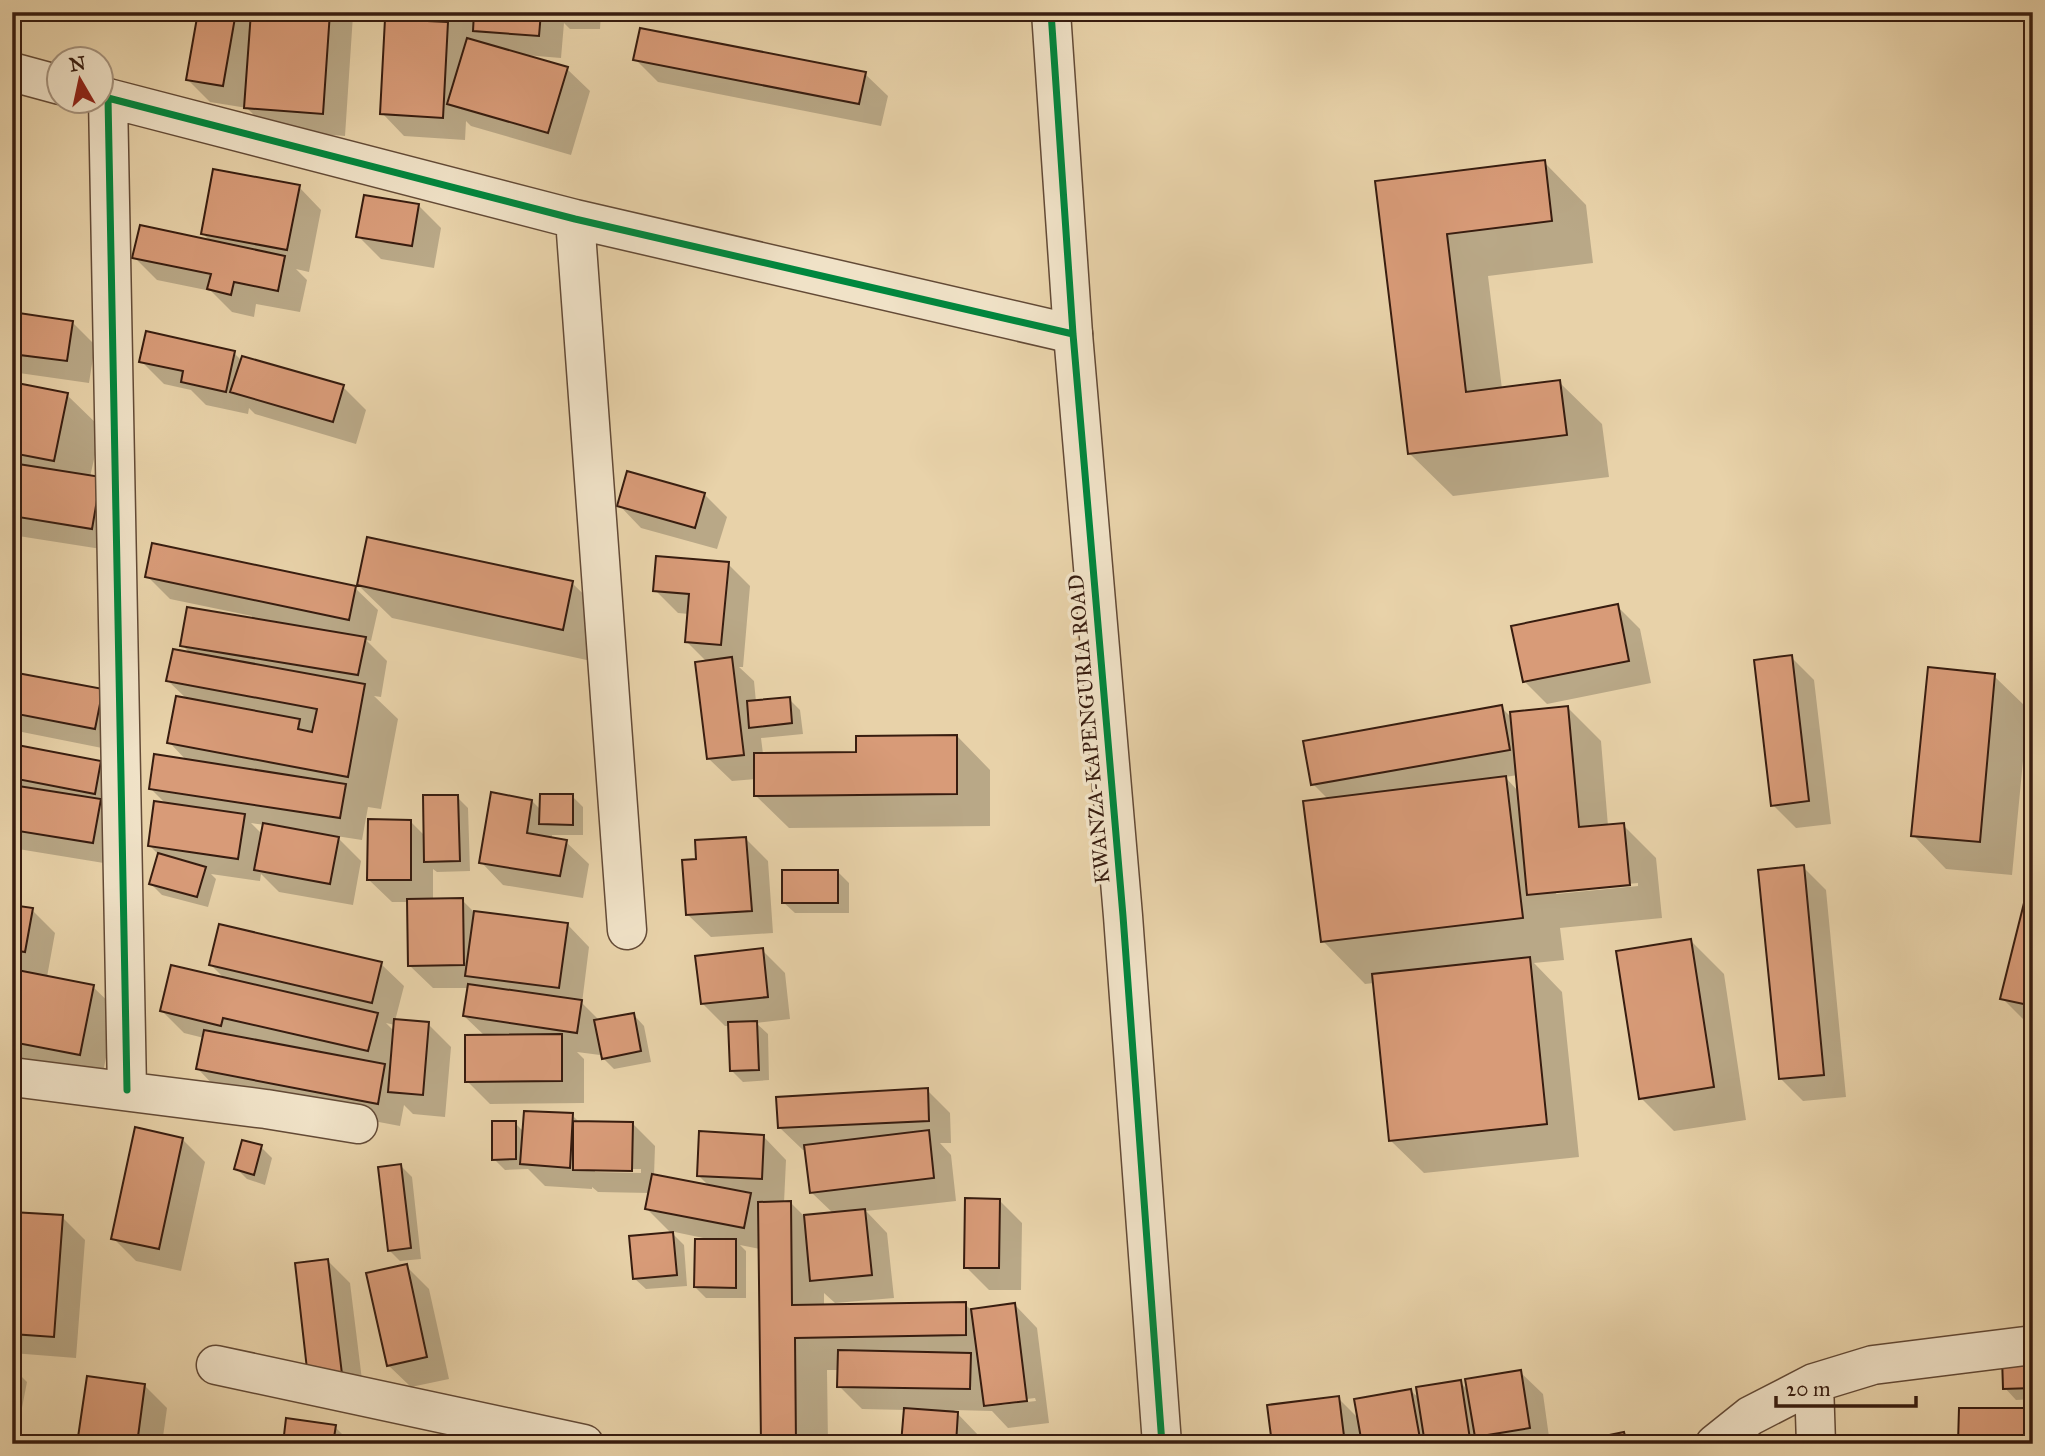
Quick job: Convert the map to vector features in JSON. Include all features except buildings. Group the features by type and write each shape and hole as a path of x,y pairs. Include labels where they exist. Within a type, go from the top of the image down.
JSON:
{"street":[{"name":"KWANZA-KAPENGURIA ROAD","path":"1051,12 1073,334 1123,916 1161,1444"},
{"path":"12,72 46,81"},
{"path":"116,100 575,219 1073,334"},
{"path":"105,116 127,1090"},
{"path":"575,219 627,930"},
{"path":"12,1077 127,1090 358,1124"},
{"path":"1715,1444 1750,1416 1814,1383 1873,1365 2033,1345"},
{"path":"216,1365 584,1444"},
{"path":"1814,1383 1816,1444"}],"cycle path":[{"path":"1051,12 1073,334 1123,916 1162,1444"},
{"path":"116,100 575,219 1073,334"},
{"path":"108,116 127,1090"}]}
